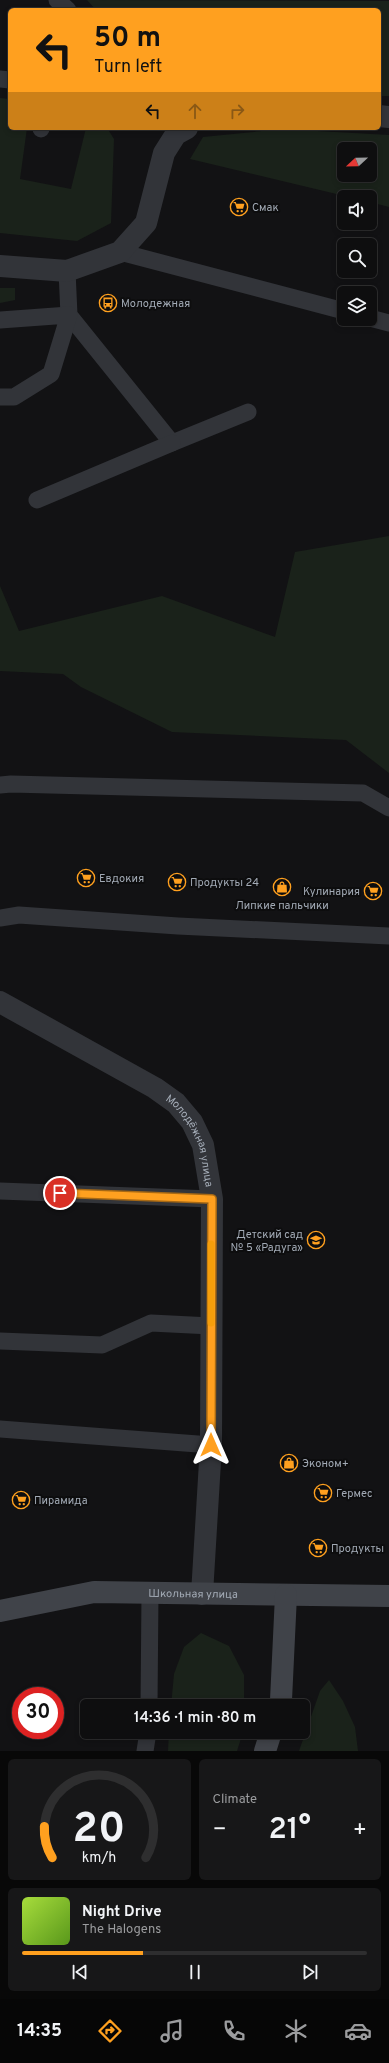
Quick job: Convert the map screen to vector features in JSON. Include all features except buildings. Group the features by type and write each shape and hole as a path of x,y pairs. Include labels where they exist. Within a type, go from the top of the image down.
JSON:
{"main road":[{"name":"Школьная улица","path":"0,1611 94,1592 389,1596"},
{"path":"281,1699 286,1595"},
{"path":"265,1751 269,1739"}],"street":[{"path":"0,266 68,271 120,252 146,223 164,153 178,130"},
{"name":"Молодёжная улица","path":"0,1002 155,1088 176,1103 192,1122 202,1146 212,1199 211,1445 202,1594"}],"lane":[{"path":"57,0 66,8"},
{"path":"120,252 337,309"},
{"path":"0,398 14,398 51,374 69,315 68,271"},
{"path":"0,320 69,315"},
{"path":"69,315 172,443"},
{"path":"377,319 389,322"},
{"path":"38,500 248,412"},
{"path":"0,785 11,784 363,793 389,808"},
{"path":"0,918 19,915 178,926 389,936"},
{"path":"0,1191 212,1199"},
{"path":"0,1341 102,1345 151,1323 211,1326"},
{"path":"0,1429 211,1445"},
{"path":"149,1699 150,1593"},
{"path":"145,1751 147,1739"}],"shaded area":[{"path":"87,0 389,1 389,96 381,96 381,8 94,8"},
{"path":"0,98 8,99 8,130 27,130 20,179 71,189 86,130 108,130 114,139 111,223 77,241 0,233"},
{"path":"272,130 389,135 389,207 377,204 377,190 337,190 337,194 190,159 203,137"},
{"path":"0,288 15,288 15,300 0,303"},
{"path":"389,536 389,773 346,740 172,732 81,687 63,674 0,671 0,586 19,631 162,596 275,637 295,552"},
{"path":"201,1633 229,1646 244,1675 244,1699 172,1699 174,1674 184,1647"},
{"path":"329,1680 343,1701 355,1727 358,1751 299,1751 303,1739 310,1739 310,1720 320,1691"},
{"path":"169,1739 241,1739 237,1751 168,1751"}],"slow traffic":[{"path":"211,1244 211,1323"}],"place":[{"name":"Смак","path":"239,207"},
{"name":"Молодежная","path":"108,303"},
{"name":"Евдокия","path":"86,878"},
{"name":"Продукты 24","path":"177,882"},
{"name":"Липкие пальчики","path":"282,887"},
{"name":"Кулинария","path":"373,891"},
{"name":"Детский сад № 5 «Радуга»","path":"316,1240"},
{"name":"Эконом+","path":"289,1463"},
{"name":"Гермес","path":"323,1493"},
{"name":"Пирамида","path":"21,1500"},
{"name":"Продукты","path":"318,1548"}],"route":[{"path":"60,1193 212,1199 211,1445"}]}
